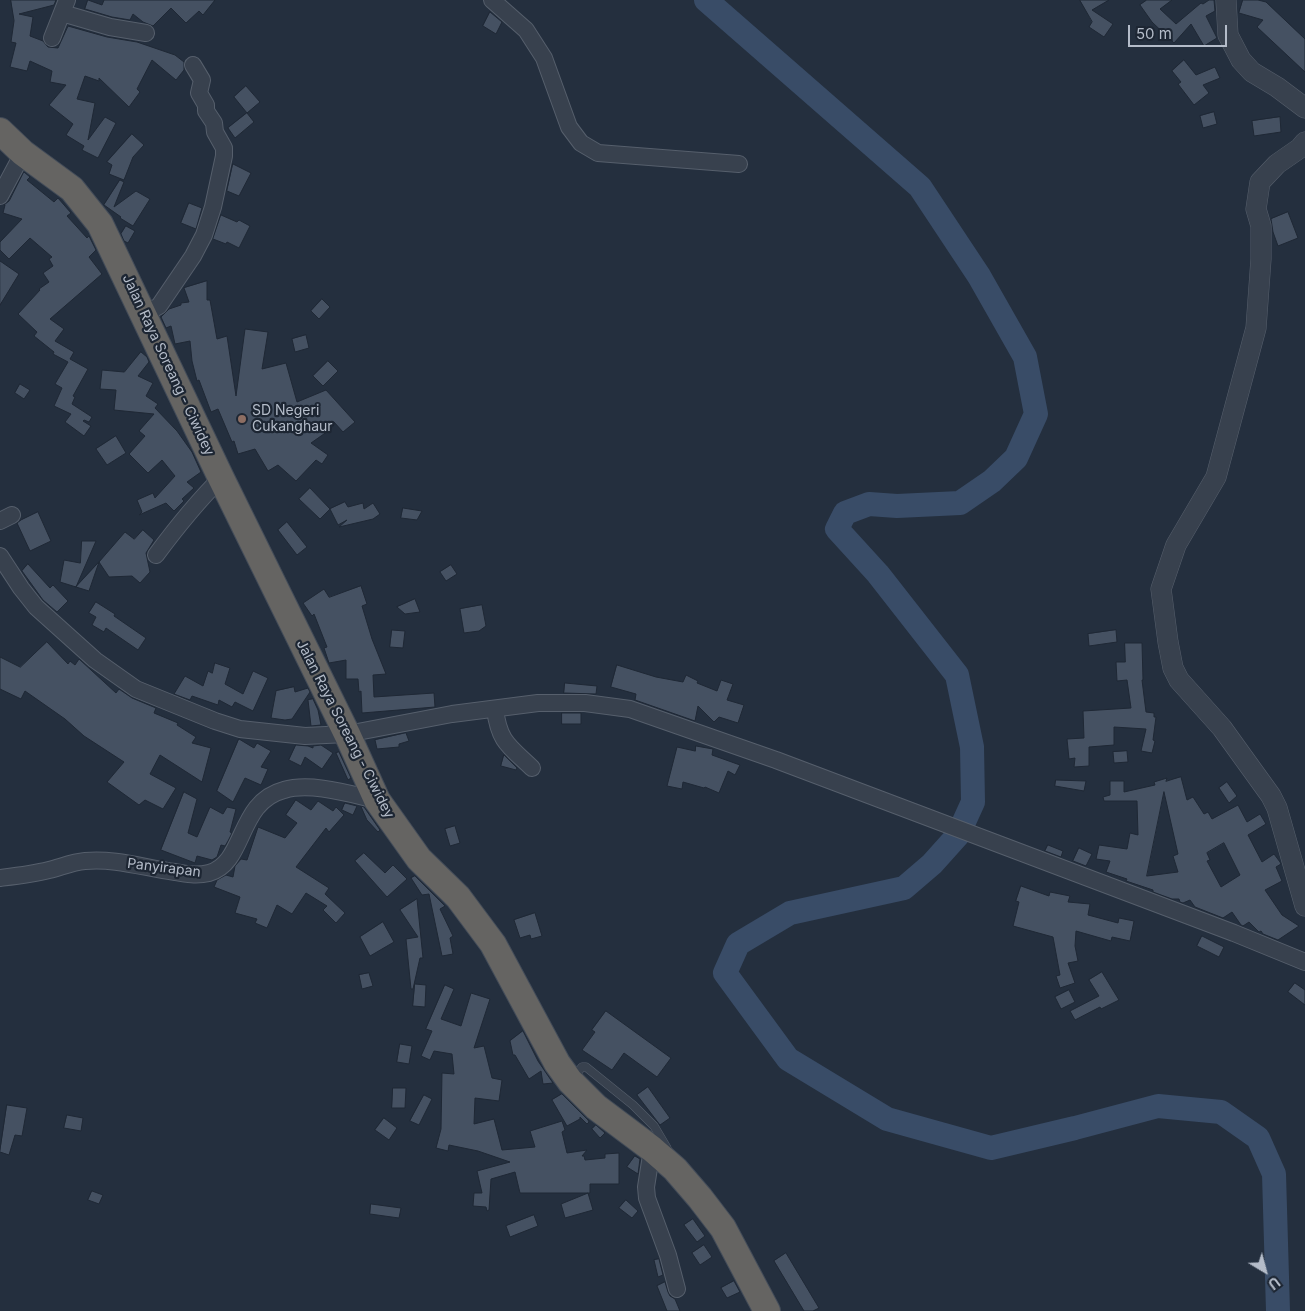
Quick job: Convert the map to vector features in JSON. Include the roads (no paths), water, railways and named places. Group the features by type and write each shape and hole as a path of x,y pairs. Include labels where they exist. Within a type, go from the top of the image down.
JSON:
{"highway":[{"name":"Jalan Raya Soreang - Ciwidey","path":"0,131 24,153 72,189 100,224 347,734 377,800 419,860 458,897 493,944 557,1063 570,1081 596,1107 652,1149 675,1170 723,1228 767,1311"}],"street":[{"path":"492,0 526,30 544,58 569,128 581,144 598,153 739,164"},
{"path":"1226,0 1228,35 1241,60 1252,72 1277,86 1305,108"},
{"path":"52,38 64,6 110,26 146,33"},
{"path":"143,315 159,306 193,256 204,235 224,156 224,148 215,132 214,123 206,111 206,105 200,93 202,80 193,65"},
{"path":"1305,142 1300,148 1277,164 1260,182 1256,209 1261,226 1261,259 1256,328 1216,477 1176,545 1161,589 1173,668 1180,680 1222,728 1271,796 1277,808 1305,906"},
{"path":"0,196 24,153"},
{"path":"156,555 180,522 222,478"},
{"path":"0,556 36,607 95,660 136,689 180,708 240,729 305,736 347,734 452,714 538,704 600,704 622,707 776,760 1272,947 1305,962"},
{"path":"495,709 502,738 532,768"},
{"name":"Panyirapan","path":"0,878 32,874 86,861 120,862 180,873 207,874 217,871 228,862 254,810 269,797 283,790 296,788 323,790 377,800"},
{"path":"652,1149 646,1187 647,1198 668,1255 677,1289"}],"lane":[{"path":"570,1081 582,1067 586,1067 633,1105 654,1126 667,1148 675,1170"}],"waterway":[{"path":"706,0 920,187 979,276 1025,357 1036,414 1016,458 992,481 960,503 897,506 869,504 845,513 837,529 878,574 957,675 972,747 973,802 958,835 932,864 904,888 790,913 738,944 725,973 788,1059 887,1119 991,1148 1158,1106 1221,1112 1258,1138 1274,1174 1278,1311"}],"place":[{"name":"SD Negeri Cukanghaur","path":"242,419"}]}
